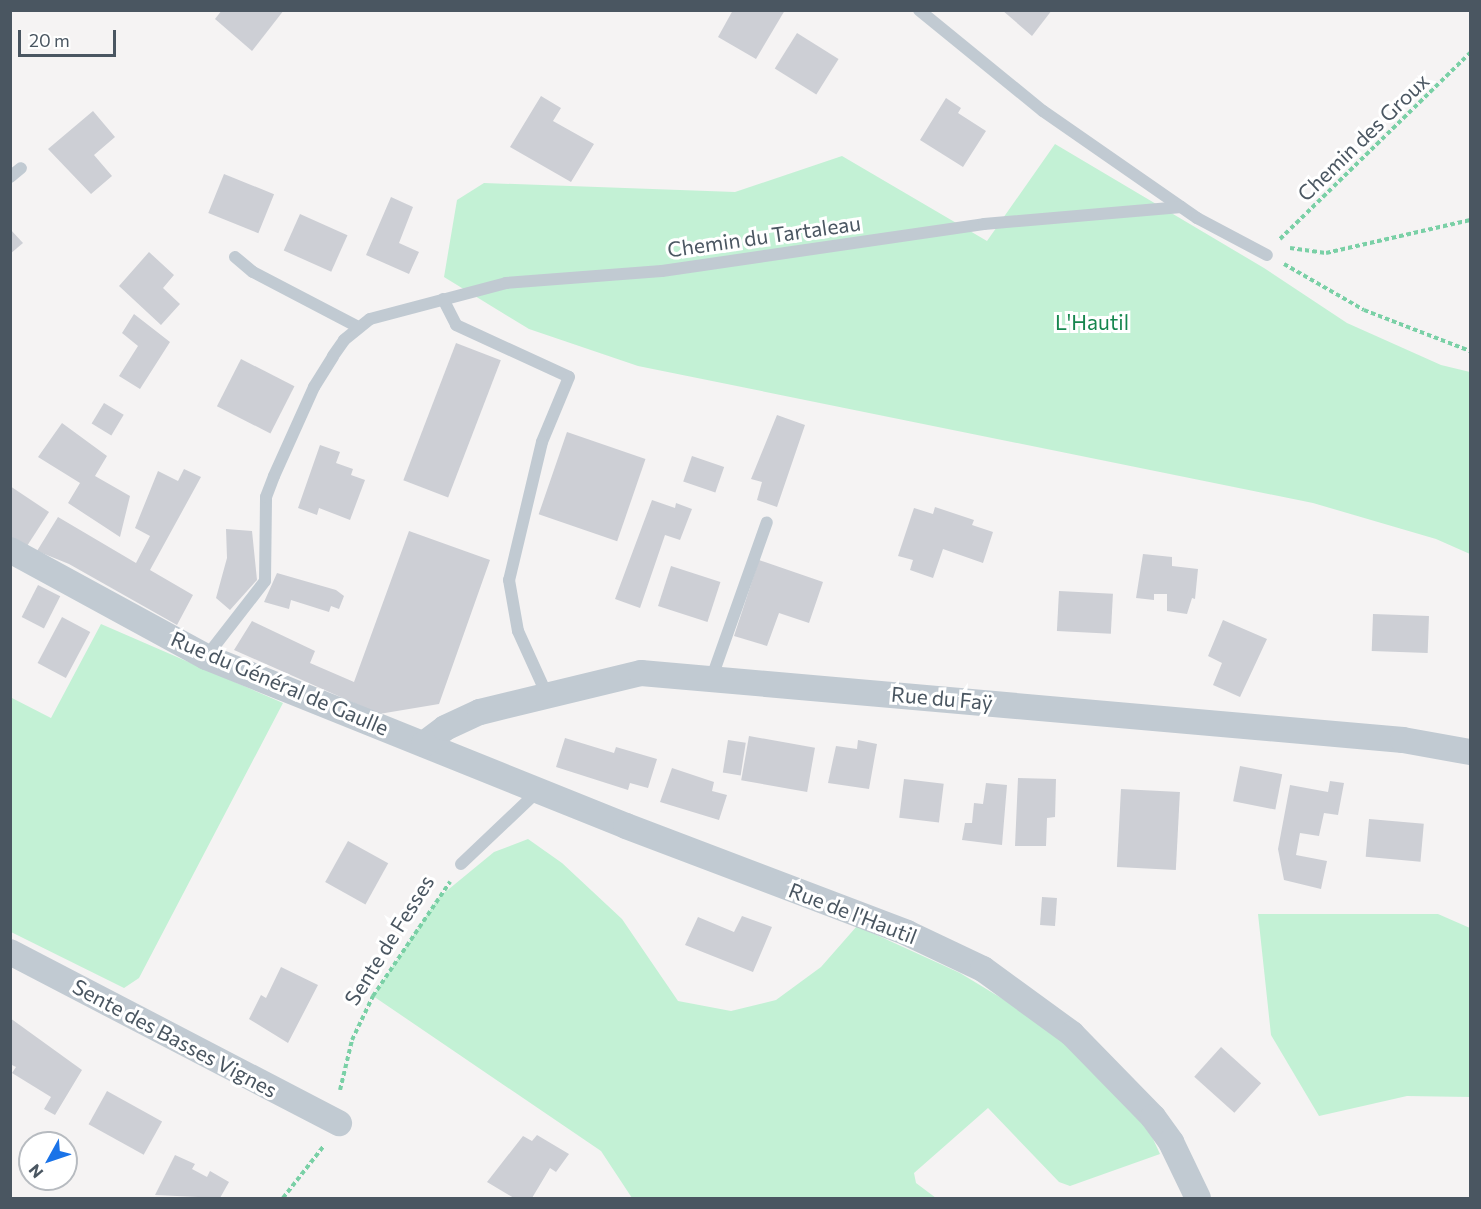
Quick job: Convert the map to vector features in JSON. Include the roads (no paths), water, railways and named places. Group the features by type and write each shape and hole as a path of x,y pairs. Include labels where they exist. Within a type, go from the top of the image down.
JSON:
{"street":[{"name":"Rue du Général de Gaulle","path":"10,550 206,657 424,744"},
{"name":"Rue du Faÿ","path":"424,744 445,728 480,712 641,673 712,677 1403,740 1470,752"},
{"name":"Rue de l'Hautil","path":"424,744 907,933 983,969 1072,1034 1153,1117 1171,1142 1198,1198"},
{"name":"Sente des Basses Vignes","path":"10,952 339,1124"}],"lane":[{"path":"919,10 1043,111 1181,207 1267,255"},
{"path":"10,177 21,168"},
{"name":"Chemin du Tartaleau","path":"206,657 266,582 266,497 314,387 344,340 358,327 386,312 506,284 662,271 984,224 1181,207"},
{"path":"235,257 253,272 358,327"},
{"path":"443,298 456,325 569,377 542,442 509,580 518,631 547,695"},
{"path":"712,677 767,522"},
{"name":"Sente de Fesses","path":"462,864 539,789"}],"park label":[{"name":"L'Hautil","path":"1092,322"}]}
